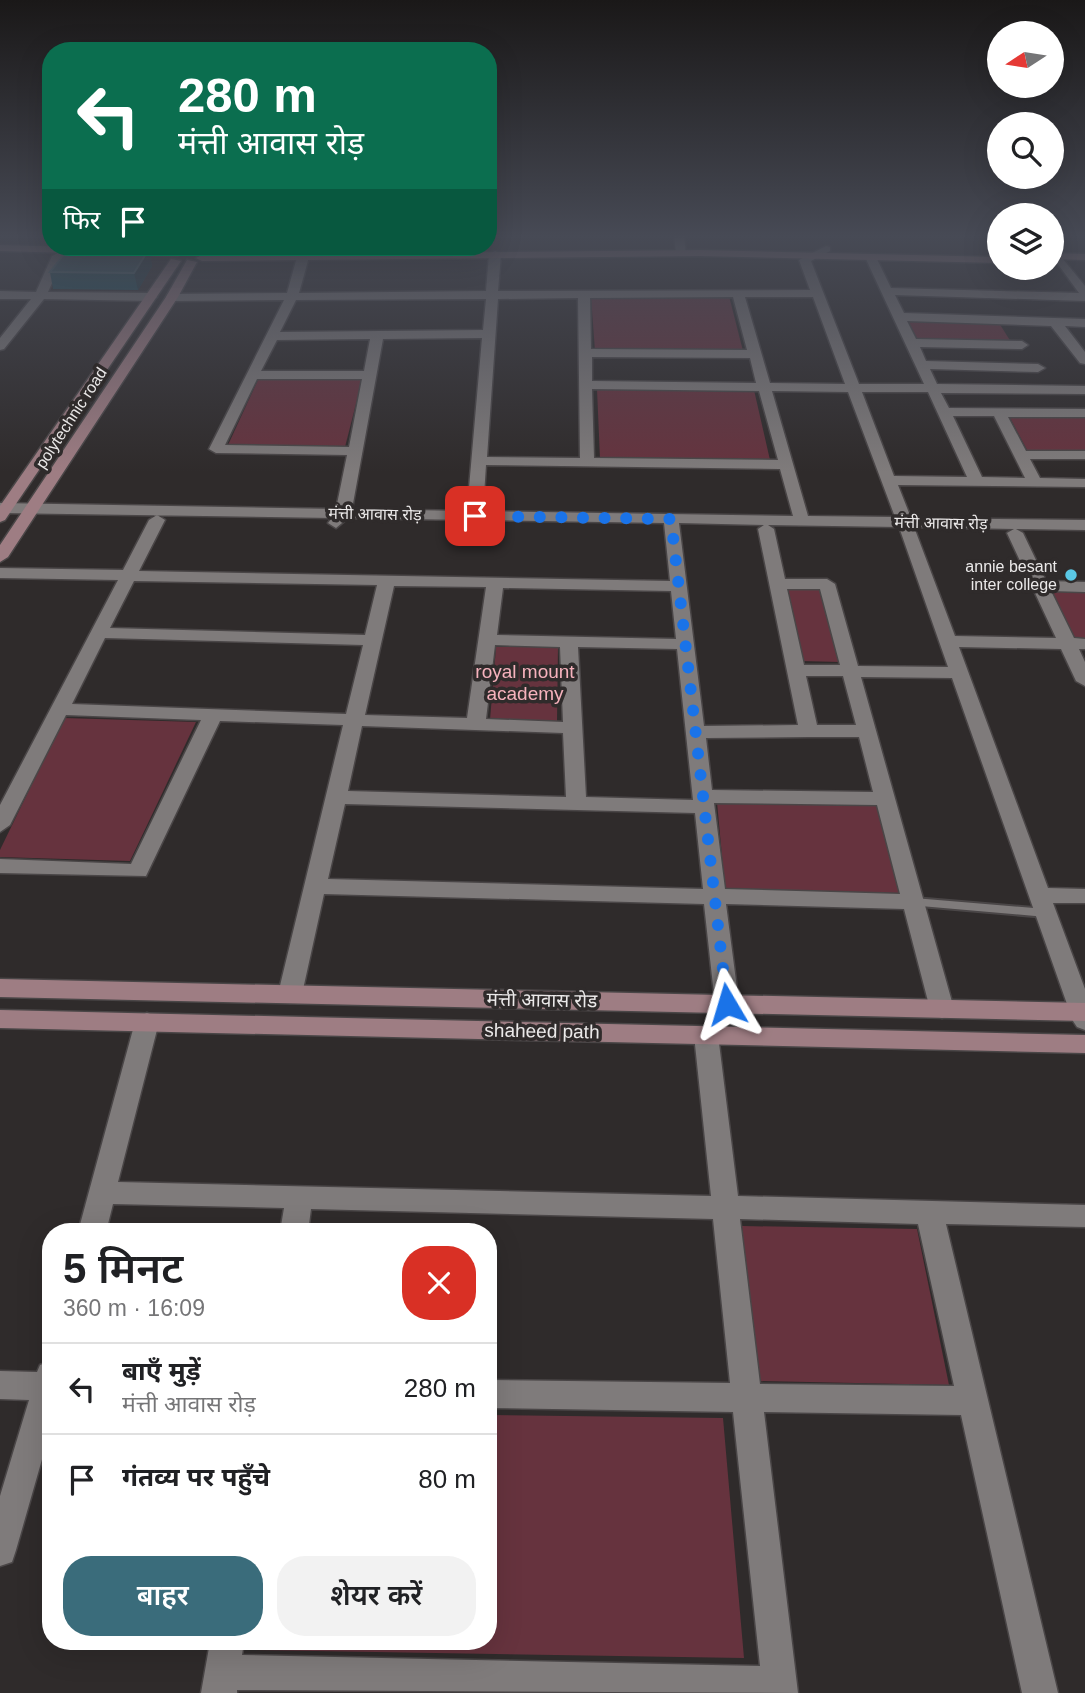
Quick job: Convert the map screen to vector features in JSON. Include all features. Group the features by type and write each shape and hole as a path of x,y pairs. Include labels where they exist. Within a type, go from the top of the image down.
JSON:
{"street":[{"path":"0,345 25,314"},
{"path":"1,513 139,314"},
{"name":"polytechnic road","path":"0,557 162,314"},
{"path":"283,314 216,449 355,451"},
{"path":"474,520 491,314"},
{"path":"584,314 587,463"},
{"path":"744,314 802,521"},
{"path":"826,314 1084,1015"},
{"path":"899,314 976,481"},
{"path":"900,317 1085,323"},
{"path":"1006,320 1051,390"},
{"path":"1055,322 1085,360"},
{"path":"272,336 489,334"},
{"path":"339,518 377,335"},
{"path":"912,343 1023,345"},
{"path":"585,353 755,355"},
{"path":"922,365 1038,368"},
{"path":"252,375 370,375"},
{"path":"586,385 1085,390"},
{"path":"944,412 1085,414"},
{"path":"999,413 1035,482"},
{"path":"1021,455 1085,455"},
{"path":"479,461 786,465"},
{"path":"888,480 1085,483"},
{"path":"1,513 156,520 474,520 672,523 766,529 906,527 1085,534"},
{"name":"मंत्ती आवास रोड़","path":"29,513 339,518"},
{"path":"0,825 156,520"},
{"name":"मंत्ती आवास रोड़","path":"672,523 802,521 906,527 1085,525"},
{"path":"672,523 727,1004"},
{"path":"766,529 809,731"},
{"path":"1015,533 1040,586 1076,643 1085,681"},
{"path":"0,573 679,586"},
{"path":"290,994 387,580"},
{"path":"476,725 495,583"},
{"path":"778,583 827,584 942,1009"},
{"path":"1040,586 1085,587"},
{"path":"99,632 373,640"},
{"path":"487,640 685,644"},
{"path":"947,641 1076,643"},
{"path":"569,642 576,804"},
{"path":"796,670 959,673"},
{"path":"60,709 573,728"},
{"path":"0,866 138,872 213,715"},
{"path":"696,732 867,731"},
{"path":"336,797 576,804 886,799"},
{"path":"315,886 914,902"},
{"path":"1042,904 1085,895"},
{"name":"मंत्ती आवास रोड","path":"0,988 942,1009 1084,1015"},
{"name":"shaheed path","path":"0,1018 1085,1044"},
{"path":"95,1223 147,1022"},
{"path":"223,1669 779,1688 706,1035"},
{"path":"103,1193 1085,1216"},
{"path":"295,1223 299,1197"},
{"path":"929,1212 1040,1693"},
{"path":"0,1385 42,1383"},
{"path":"497,1394 973,1401"},
{"path":"0,1550 42,1410"}],"lane":[{"path":"914,902 1042,904"}],"green space":[{"path":"592,314 734,314 743,351 595,351"},
{"path":"907,320 999,323 1011,342 918,340"},
{"path":"258,380 362,380 345,447 228,445"},
{"path":"597,389 754,390 770,460 600,459"},
{"path":"1009,416 1085,417 1085,451 1027,450"},
{"path":"787,588 822,588 840,662 801,661"},
{"path":"1052,592 1085,592 1085,639 1073,639"},
{"name":"royal mount academy","path":"496,647 558,647 557,721 490,720"},
{"path":"64,718 196,722 130,861 0,857 0,850"},
{"path":"717,802 879,805 899,893 725,889"},
{"path":"742,1226 917,1229 949,1385 757,1381"},
{"path":"497,1415 723,1418 744,1658 251,1650 497,1650"}],"place":[{"name":"annie besant inter college","path":"1071,575"}],"route":[{"path":"475,516 671,519 727,1004"}]}
